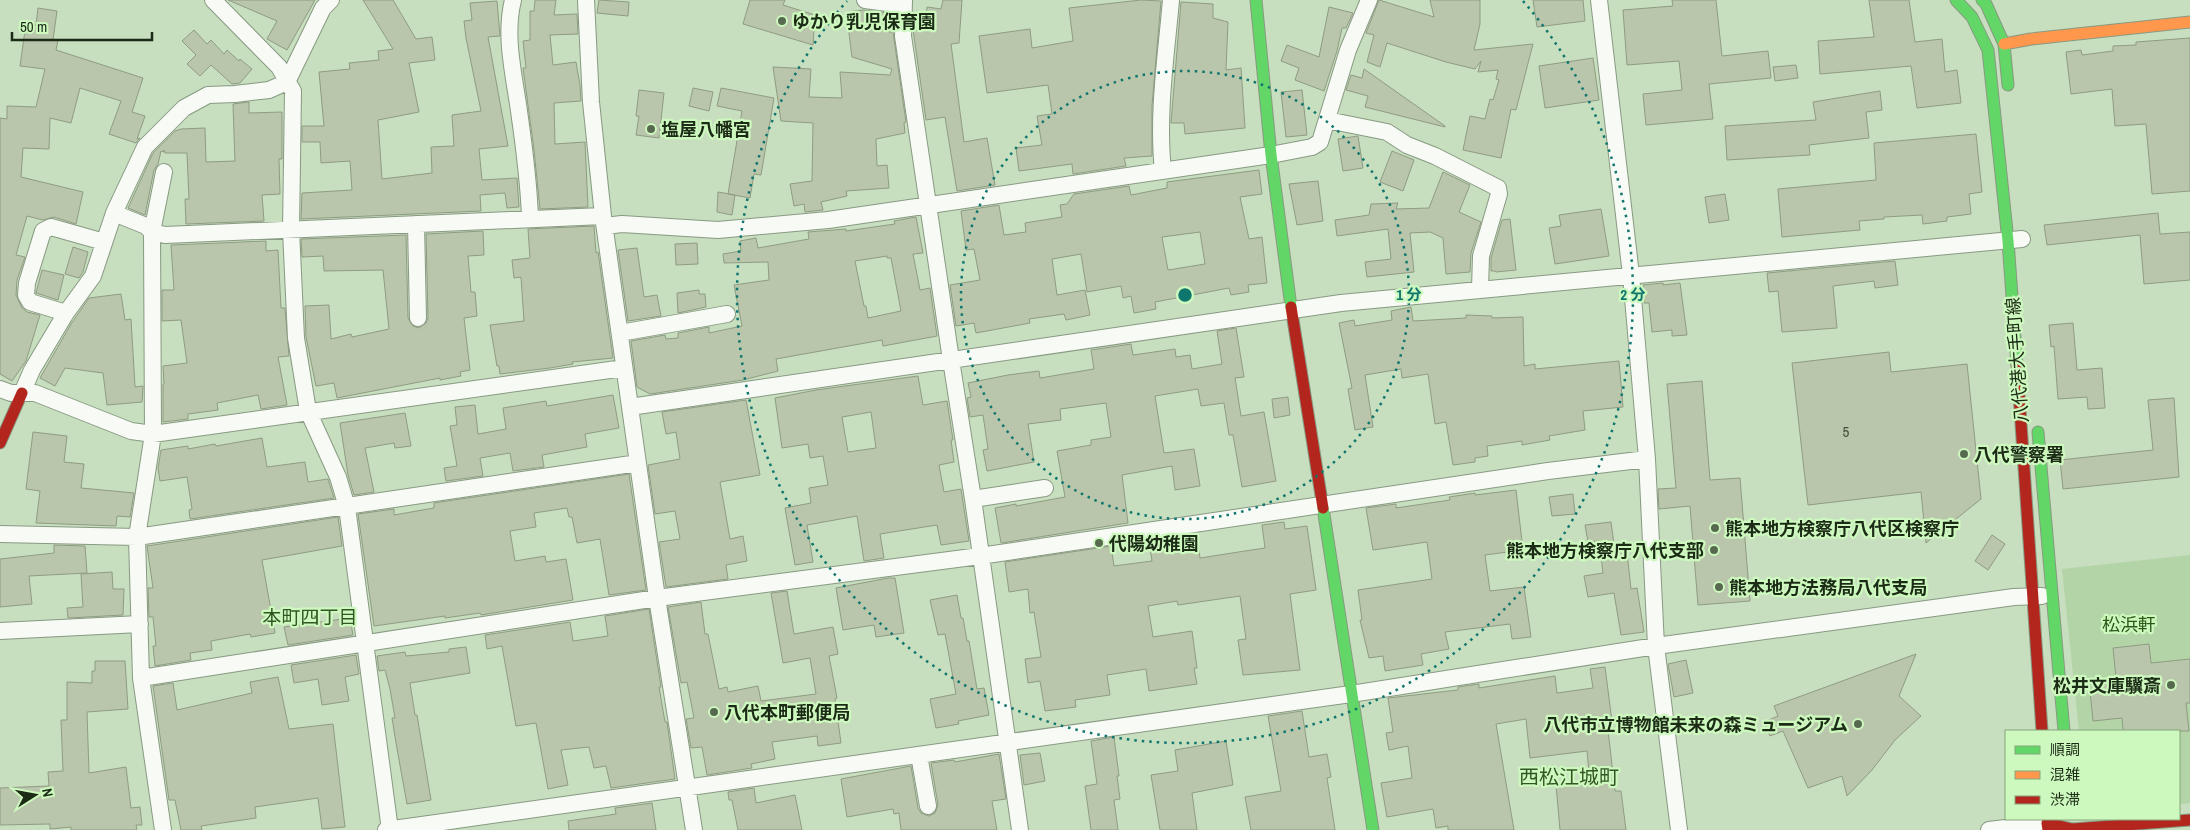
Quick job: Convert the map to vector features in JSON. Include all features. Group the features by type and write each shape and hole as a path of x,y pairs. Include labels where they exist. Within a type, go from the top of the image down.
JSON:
{"main road":[{"path":"1256,0 1271,155 1292,311 1373,830"},
{"name":"八代港大手町線","path":"1956,0 1972,17 1988,50 2018,239 2042,730"},
{"path":"1986,1 2004,44 2008,93"},
{"path":"2004,44 2031,39 2190,22"},
{"path":"0,443 22,393"},
{"name":"八代港大手町線","path":"2037,417 2064,730"},
{"path":"2048,824 2074,827 2190,820"}],"street":[{"path":"22,393 32,370 66,313 93,276 114,214 146,147 184,108 208,94 235,94 269,90 288,82 323,8 332,0"},
{"path":"513,0 509,15 510,39 530,219"},
{"path":"586,0 591,102 604,221 657,598 694,830"},
{"path":"865,0 904,2 903,36 950,360 973,499 1020,830"},
{"path":"1163,171 1160,141 1161,116 1171,0"},
{"path":"114,214 146,226 152,232 165,235 530,219 604,221 622,224 718,230 828,220 1271,155 1312,147 1320,142 1348,50 1369,0"},
{"path":"1599,0 1631,275 1648,459 1656,646 1679,830"},
{"path":"218,2 278,67 293,92 291,230 296,338 308,411 338,476 347,508 390,830"},
{"path":"1327,120 1387,132 1407,145 1435,156 1498,188 1499,194 1481,256 1480,289"},
{"path":"163,830 141,678 137,537 152,434 152,232 164,172"},
{"path":"416,224 418,318"},
{"path":"66,313 30,302 26,295 27,283 43,231 51,227 104,242"},
{"path":"630,407 1341,303 2018,239"},
{"path":"620,332 727,314"},
{"path":"0,388 10,393 35,393 131,431 152,434 624,368"},
{"path":"141,678 657,598 980,556 1548,471 1648,459"},
{"path":"0,534 137,537 347,508 638,463"},
{"path":"973,499 1044,488"},
{"path":"386,830 1352,694 1656,646 2034,595 2052,596"},
{"path":"0,631 140,624"},
{"path":"919,755 928,806"},
{"path":"1989,830 2048,824"}],"green space":[{"name":"松浜軒","path":"2190,555 2190,803 2180,804 2180,730 2079,730 2062,569"}],"building":[{"path":"228,0 315,0 287,50 267,39 277,21"},
{"path":"363,0 393,0 416,39 432,37 435,60 409,63 419,112 378,120 382,179 432,173 431,147 454,146 452,115 481,111 464,21 472,20 470,3 497,1 500,36 488,37 508,146 479,149 482,180 517,178 519,207 507,208 505,193 480,195 481,211 301,219 302,193 352,190 350,161 321,163 320,142 302,142 302,126 324,126 319,72 350,69 349,63 379,60 378,51 393,49"},
{"path":"535,0 556,0 554,15 577,14 578,34 550,35 553,65 576,62 581,101 554,103 555,144 585,142 588,207 540,209 523,68 526,68 523,41 530,40 530,11 534,11"},
{"path":"599,0 629,2 628,16 597,13"},
{"path":"750,0 785,0 783,5 815,15 813,45 743,24"},
{"path":"943,0 962,0 959,43 951,44 964,142 987,138 995,185 957,191 945,117 926,120 913,30 925,30 927,7 941,9"},
{"path":"1141,0 1161,1 1152,106 1152,156 1124,158 1126,166 1073,174 1072,164 1019,171 1016,148 1042,145 1037,116 1052,114 1048,85 987,93 979,36 1030,29 1032,48 1073,41 1069,8"},
{"path":"1379,0 1434,17 1430,0 1480,0 1480,24 1474,50 1533,44 1516,110 1511,109 1501,158 1463,150 1470,116 1485,119 1490,99 1493,100 1499,80 1496,79 1498,70 1478,72 1481,61 1475,69 1446,62 1387,43 1380,67 1367,62 1374,35 1366,33"},
{"path":"1533,0 1583,0 1585,21 1537,27"},
{"path":"1672,0 1716,0 1722,56 1768,51 1771,78 1709,84 1713,119 1646,125 1643,94 1682,90 1679,61 1627,65 1623,10 1673,6"},
{"path":"1869,0 1909,0 1915,42 1942,39 1945,72 1957,70 1961,103 1917,108 1911,66 1820,74 1818,41 1874,37"},
{"path":"1181,2 1213,4 1213,18 1228,22 1226,70 1241,68 1245,128 1185,134 1184,123 1171,123"},
{"path":"1329,7 1353,13 1346,28 1342,28 1337,51 1324,91 1295,80 1299,68 1281,61 1287,45 1319,57"},
{"path":"38,8 57,11 53,40 58,40 56,50 143,78 132,112 145,116 137,139 140,138 136,143 109,134 121,101 80,88 71,123 50,118 49,149 23,148 21,177 83,192 76,224 54,217 43,220 27,216 16,255 25,257 17,280 16,295 22,308 27,312 40,315 26,361 12,381 0,374 0,118 7,119 7,106 36,107 45,69 20,66 26,23 36,25"},
{"path":"864,10 888,13 889,32 893,32 906,122 904,123 905,133 876,139 877,166 887,165 889,188 846,191 847,196 821,202 823,210 805,212 804,204 794,206 790,184 812,181 813,123 781,121 773,67 811,69 809,97 842,98 840,72 890,75 892,69 852,57 848,25 855,27 853,11"},
{"path":"194,30 207,44 211,40 224,54 227,50 252,69 240,83 232,84 211,65 200,76 187,64 196,55 182,41"},
{"path":"2190,38 2190,191 2152,194 2146,124 2115,126 2112,89 2071,94 2066,52 2081,50 2082,55 2113,51 2113,46 2136,45 2136,42"},
{"path":"1593,58 1599,100 1545,108 1539,66"},
{"path":"1796,65 1798,78 1775,81 1773,67"},
{"path":"1364,69 1445,127 1365,107 1368,96 1346,90 1351,75 1362,78"},
{"path":"693,88 713,92 709,111 689,106"},
{"path":"721,88 774,98 761,175 754,174 750,198 728,194 742,111 717,106"},
{"path":"639,90 664,93 659,138 636,135 639,116 636,116"},
{"path":"1302,90 1307,135 1286,137 1281,92"},
{"path":"1880,91 1882,110 1866,112 1869,138 1809,145 1810,155 1727,160 1725,126 1816,120 1813,102"},
{"path":"249,102 249,113 282,112 282,159 279,159 280,194 262,195 264,221 186,224 185,199 189,199 187,153 165,153 164,150 164,152 161,151 158,164 154,170 145,215 128,208 153,153 175,131 205,128 206,162 235,161 233,104"},
{"path":"1976,134 1982,192 1969,194 1971,214 1947,217 1947,221 1923,224 1922,215 1884,217 1884,219 1859,221 1860,230 1782,237 1778,189 1876,180 1874,143"},
{"path":"1358,136 1363,168 1343,171 1338,139"},
{"path":"1392,151 1414,160 1403,191 1380,182"},
{"path":"1259,170 1262,194 1240,197 1249,239 1262,237 1267,283 1248,285 1249,292 1231,295 1229,288 1155,302 1156,309 1134,313 1131,296 1123,298 1121,286 1087,292 1081,254 1052,259 1057,295 1085,290 1090,315 1066,320 1064,314 1029,319 1030,323 976,333 974,323 956,326 950,285 980,280 974,249 966,250 961,211 999,205 1004,235 1026,232 1025,223 1062,217 1060,205 1067,204 1074,194 1129,186 1131,195 1167,188 1167,182","holes":["1200,232 1205,264 1168,270 1162,237"]},
{"path":"1443,172 1470,185 1459,212 1481,222 1471,253 1470,272 1446,274 1443,238 1430,232 1410,233 1414,272 1367,277 1365,262 1391,259 1388,229 1337,236 1335,220 1369,215 1371,204 1398,203 1396,209 1429,208"},
{"path":"1318,181 1323,221 1297,225 1289,184"},
{"path":"718,192 735,195 732,215 717,212"},
{"path":"1725,194 1729,220 1709,223 1705,197"},
{"path":"1601,209 1609,256 1555,264 1549,228 1561,226 1559,215"},
{"path":"2158,213 2160,234 2190,232 2190,280 2144,284 2140,235 2047,245 2044,225"},
{"path":"916,217 923,253 913,254 920,290 930,288 937,336 883,346 882,340 776,359 778,371 743,380 650,394 637,387 631,341 665,335 666,339 678,338 678,333 709,327 709,333 742,326 734,285 769,280 768,262 724,263 723,254 741,251 740,241 756,238 758,248 809,239 808,232 846,229 846,231 895,224 894,221","holes":["887,256 887,258 891,258 901,311 868,318 855,261"]},
{"path":"1510,219 1516,270 1491,271 1491,258 1502,220"},
{"path":"594,226 596,253 598,252 613,358 572,362 573,364 550,368 500,374 490,325 524,321 521,277 514,278 512,260 530,258 528,229"},
{"path":"483,231 484,255 468,256 471,292 475,292 477,316 464,318 470,370 460,372 461,376 440,380 440,378 337,398 334,383 316,386 306,337 305,306 329,305 331,339 351,334 352,337 389,329 383,270 324,271 323,256 302,257 301,239 406,235 408,318 413,326 419,328 426,323 428,318 426,234"},
{"path":"266,241 266,251 278,250 281,308 285,308 289,356 278,357 287,405 261,409 258,395 217,403 218,410 188,414 188,419 163,422 163,366 187,363 181,320 162,321 162,290 174,290 171,245"},
{"path":"697,243 698,264 676,265 675,244"},
{"path":"73,247 88,252 83,272 79,278 65,274"},
{"path":"637,248 644,297 657,295 661,316 628,321 618,250"},
{"path":"1895,261 1898,285 1875,288 1874,281 1833,286 1837,328 1782,332 1778,291 1769,292 1767,273"},
{"path":"42,270 64,275 58,300 36,293"},
{"path":"1663,283 1663,285 1680,283 1687,335 1672,336 1672,330 1652,332 1649,303 1644,303 1643,285"},
{"path":"699,290 699,294 705,294 706,307 678,313 677,293"},
{"path":"121,294 125,320 131,319 135,387 143,386 142,402 107,405 103,373 65,368 55,386 40,378 71,324 89,298"},
{"path":"1411,307 1413,321 1466,318 1466,315 1492,316 1492,318 1523,317 1524,366 1535,364 1535,369 1619,361 1623,407 1583,411 1585,430 1549,436 1550,440 1522,445 1522,441 1487,446 1488,456 1475,458 1475,462 1453,465 1446,422 1435,424 1428,374 1402,378 1401,369 1365,375 1373,427 1355,430 1348,389 1352,388 1339,323 1354,320 1355,326 1392,320 1391,311"},
{"path":"2073,323 2077,370 2102,368 2105,408 2088,409 2087,397 2058,399 2054,346 2051,347 2049,325"},
{"path":"1236,328 1244,377 1235,378 1241,416 1264,412 1276,481 1242,487 1233,435 1229,435 1224,403 1201,406 1198,389 1155,396 1164,453 1194,449 1200,486 1175,490 1172,466 1122,475 1128,523 1001,543 995,508 1065,497 1057,451 1091,445 1091,440 1111,437 1106,403 1060,409 1061,420 1028,424 1034,462 987,471 983,450 988,449 983,415 970,417 967,398 971,397 968,383 1039,371 1040,378 1094,369 1091,350 1131,344 1133,355 1175,349 1176,357 1190,355 1192,369 1222,364 1217,331"},
{"path":"1889,352 1891,372 1967,364 1981,499 1926,543 1921,492 1808,505 1792,363"},
{"path":"918,376 923,405 947,401 953,440 951,440 954,462 939,465 944,492 961,489 969,541 941,545 937,525 880,534 884,558 864,561 857,516 807,525 813,562 795,565 785,508 811,503 809,488 828,485 823,456 810,458 808,444 782,448 775,398 816,390","holes":["871,412 876,448 848,452 842,417"]},
{"path":"1702,381 1710,480 1740,478 1750,601 1698,605 1690,506 1659,509 1658,489 1676,488 1667,384"},
{"path":"613,395 619,428 585,434 587,447 542,455 544,467 513,471 510,453 480,458 483,476 446,481 444,468 457,466 450,426 457,425 455,407 475,405 478,434 506,429 503,408 546,401 547,406"},
{"path":"1288,397 1290,415 1274,418 1272,399"},
{"path":"2174,398 2179,477 2063,489 2060,460 2153,450 2148,400"},
{"path":"746,400 760,475 720,482 730,539 743,536 747,561 726,565 728,579 666,587 659,542 680,539 675,511 655,514 648,465 680,459 676,432 666,434 662,412"},
{"path":"405,413 411,446 395,448 394,443 365,448 374,492 354,495 348,475 340,423"},
{"path":"33,432 67,436 64,462 84,464 81,488 134,493 130,517 117,516 116,526 36,523 40,491 26,489"},
{"path":"262,438 267,467 305,462 308,482 328,479 334,498 190,519 189,510 192,509 187,477 160,481 158,468 161,450 188,446 188,449 215,444 216,446"},
{"path":"629,474 646,590 609,595 600,539 577,543 572,517 569,517 567,508 534,513 536,527 510,531 515,561 545,556 546,562 566,559 573,600 481,615 480,613 445,618 445,616 374,626 358,514 394,509 394,515 434,508 434,503"},
{"path":"1516,490 1523,550 1485,555 1490,591 1524,587 1531,637 1512,639 1510,624 1445,632 1449,649 1421,654 1423,665 1385,671 1383,656 1369,658 1360,620 1362,620 1358,590 1432,579 1427,542 1373,550 1366,508 1396,504 1396,508 1450,500 1449,497 1475,493 1475,495"},
{"path":"1573,494 1575,514 1552,516 1549,497"},
{"path":"338,517 342,546 262,560 275,633 251,637 250,634 211,641 212,650 190,653 191,660 155,666 153,646 156,646 153,617 149,617 148,588 153,588 147,546"},
{"path":"1284,522 1285,529 1307,526 1316,590 1290,594 1300,670 1243,675 1238,640 1246,639 1240,596 1178,605 1177,601 1148,606 1153,637 1192,631 1197,668 1194,668 1197,684 1149,691 1146,669 1107,675 1110,695 1075,700 1076,707 1045,711 1040,681 1028,683 1025,659 1041,657 1034,612 1030,613 1028,589 1009,592 1005,562 1111,546 1114,566 1152,561 1149,541 1197,534 1200,558 1265,548 1262,525"},
{"path":"1611,522 1614,544 1626,543 1631,589 1637,588 1644,632 1621,635 1614,593 1588,597 1584,576 1603,573 1599,541 1588,542 1585,525"},
{"path":"1992,535 2005,544 1988,570 1975,561"},
{"path":"54,545 85,546 87,573 29,576 32,604 0,607 0,559 54,553"},
{"path":"112,572 113,589 124,589 123,615 68,618 67,608 83,607 81,574"},
{"path":"895,578 904,633 876,637 874,625 843,630 836,588"},
{"path":"787,591 794,634 833,627 838,654 829,656 837,698 835,699 841,743 818,746 817,736 772,742 775,759 751,764 752,768 707,775 702,747 691,748 686,719 694,718 687,682 681,683 668,607 701,602 705,634 708,634 719,689 727,687 728,692 758,686 761,701 816,694 810,658 783,663 771,593"},
{"path":"957,595 967,641 969,641 977,689 984,688 989,715 958,721 959,724 936,728 930,699 956,694 945,634 938,635 930,600"},
{"path":"649,609 661,687 659,687 665,722 667,722 675,779 611,788 606,766 594,768 589,747 561,750 568,785 548,789 536,723 516,726 502,646 487,649 485,635 570,622 573,641 608,636 605,616"},
{"path":"350,618 353,635 288,645 284,627"},
{"path":"2149,644 2151,663 2190,659 2190,703 2186,703 2189,731 2123,730 2122,718 2093,721 2089,681 2116,678 2113,648"},
{"path":"466,647 470,673 410,683 431,800 407,804 392,718 395,718 390,689 385,670 379,671 377,656 405,652 406,656 449,652 449,649"},
{"path":"1916,654 1899,696 1921,716 1895,740 1872,770 1847,796 1842,776 1808,788 1783,731 1770,736 1764,722 1778,716 1774,706"},
{"path":"356,655 359,674 345,677 349,701 322,705 318,679 294,683 291,665"},
{"path":"1686,660 1693,693 1674,697 1668,664"},
{"path":"95,661 125,661 128,709 87,712 89,773 126,767 131,808 140,807 142,825 136,825 137,830 71,830 71,827 50,829 50,824 0,825 0,788 49,786 48,772 63,771 61,720 67,720 67,682 92,683 92,671 95,671"},
{"path":"1605,667 1613,729 1608,730 1615,791 1621,791 1626,830 1560,830 1556,785 1590,782 1587,751 1530,758 1526,719 1496,724 1514,830 1448,830 1448,826 1436,828 1433,809 1387,817 1381,783 1412,778 1408,746 1389,750 1386,733 1393,732 1388,698 1458,690 1458,687 1479,684 1479,688 1555,676 1557,693 1593,688 1590,669"},
{"path":"278,677 289,729 333,724 345,827 322,829 318,798 255,807 256,818 201,826 202,830 181,830 175,800 169,800 153,686 173,683 177,710 252,693 250,682"},
{"path":"1302,711 1309,757 1327,754 1331,777 1327,778 1335,830 1251,830 1245,797 1281,791 1268,716"},
{"path":"1114,737 1120,799 1114,800 1118,830 1091,830 1085,786 1097,784 1091,741"},
{"path":"1226,741 1233,785 1192,793 1197,830 1160,830 1151,775 1178,771 1175,750"},
{"path":"1040,753 1045,781 1024,785 1020,755"},
{"path":"999,754 1006,799 992,801 997,830 901,830 899,813 894,814 893,809 847,817 841,779 911,766 918,808 921,813 929,816 935,813 938,805 931,763 954,760 955,762"},
{"path":"754,788 756,803 795,795 802,830 738,830 732,800 729,800 728,792"},
{"path":"652,803 656,830 569,830 568,821 616,814 615,808"}],"traffic: fast":[{"path":"1256,0 1271,155 1291,307"},
{"path":"1956,0 1972,17 1988,50 2008,241 2017,365"},
{"path":"1982,0 1986,4 2004,44 2008,85"},
{"path":"2038,432 2064,730"},
{"path":"1323,508 1373,830"}],"traffic: slow":[{"path":"2004,44 2031,39 2190,22"}],"traffic: jam":[{"path":"1291,307 1323,508"},
{"path":"2017,365 2042,730"},
{"path":"0,443 22,393"},
{"path":"2073,829 2190,820"},
{"path":"2048,830 2047,823 2076,830"}],"place":[{"name":"ゆかり乳児保育園","path":"782,21"},
{"name":"塩屋八幡宮","path":"651,129"},
{"name":"八代警察署","path":"1964,454"},
{"name":"熊本地方検察庁八代区検察庁","path":"1715,528"},
{"name":"代陽幼稚園","path":"1099,543"},
{"name":"熊本地方検察庁八代支部","path":"1714,550"},
{"name":"熊本地方法務局八代支局","path":"1719,587"},
{"name":"松井文庫驥斎","path":"2171,685"},
{"name":"八代本町郵便局","path":"714,712"},
{"name":"八代市立博物館未来の森ミュージアム","path":"1858,724"}],"district":[{"name":"本町四丁目","path":"310,617"},
{"name":"西松江城町","path":"1569,776"}]}
